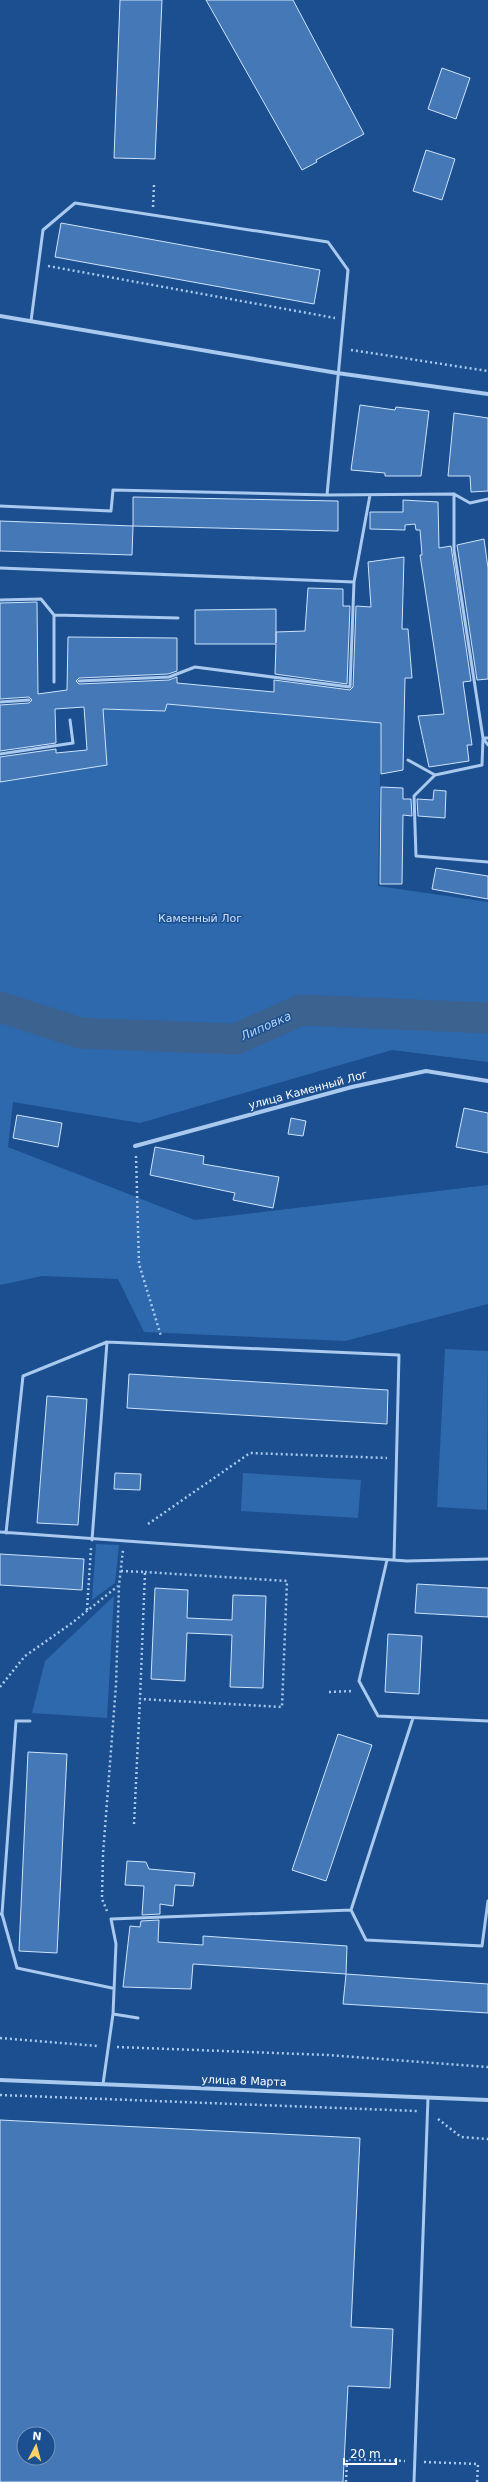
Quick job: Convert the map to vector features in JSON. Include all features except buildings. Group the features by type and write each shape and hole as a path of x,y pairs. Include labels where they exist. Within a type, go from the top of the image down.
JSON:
{"street":[{"path":"0,316 337,373 488,394"},
{"name":"улица Каменный Лог","path":"135,1146 352,1087 426,1071 488,1082"},
{"name":"улица 8 Марта","path":"0,2080 488,2100"}],"lane":[{"path":"31,321 43,230 75,204 328,242 348,270 337,373 327,495"},
{"path":"0,506 111,511 113,490 327,495 454,494 470,503 488,499"},
{"path":"454,494 454,550 483,738 482,765 435,775 414,796 416,856 488,862"},
{"path":"79,681 169,677 195,667 350,687 354,582 370,495"},
{"path":"0,568 354,582"},
{"path":"0,600 41,599 54,615 54,682"},
{"path":"54,615 178,618"},
{"path":"0,702 29,700"},
{"path":"0,754 73,743 70,720"},
{"path":"483,738 488,738"},
{"path":"483,738 488,745"},
{"path":"408,760 435,775"},
{"path":"92,1540 107,1342"},
{"path":"6,1533 23,1376 107,1342 399,1355 394,1560"},
{"path":"0,1532 92,1540 388,1560 488,1559"},
{"path":"388,1560 358,1681 378,1716 488,1721"},
{"path":"412,1718 351,1910 366,1940 482,1946 488,1900"},
{"path":"30,1721 16,1721 1,1914 17,1968 112,1988"},
{"path":"103,2084 107,2046 113,2014 112,1988 116,1944 111,1919 351,1910"},
{"path":"113,2014 138,2018"},
{"path":"414,2482 428,2098"}],"path":[{"path":"152,215 154,185"},
{"path":"39,264 343,320"},
{"path":"349,343 351,351 488,371"},
{"path":"135,1146 139,1264 160,1328 163,1344"},
{"path":"148,1524 250,1453 391,1458"},
{"path":"87,1610 92,1540"},
{"path":"111,1919 102,1899 103,1854 116,1685 120,1570 124,1541"},
{"path":"120,1570 287,1580 282,1706 140,1698"},
{"path":"134,1824 145,1572"},
{"path":"0,1687 24,1656 119,1585"},
{"path":"329,1692 363,1690"},
{"path":"0,2038 139,2049 328,2055 488,2066"},
{"path":"0,2095 428,2111 461,2137 488,2139"}],"green space":[{"name":"Каменный Лог","path":"167,704 381,723 378,886 488,902 488,1062 392,1050 140,1123 13,1102 8,1147 195,1220 488,1185 488,1304 345,1341 144,1332 118,1279 42,1276 0,1285 0,782 107,765 103,709 165,711"},
{"path":"445,1349 488,1351 487,1510 437,1507"},
{"path":"243,1473 361,1480 358,1518 241,1511"},
{"path":"96,1544 119,1545 115,1583 92,1600"},
{"path":"114,1596 107,1718 32,1713 45,1661"}],"waterway":[{"name":"Липовка","path":"0,1007 80,1033 236,1039 301,1010 488,1018"}]}
